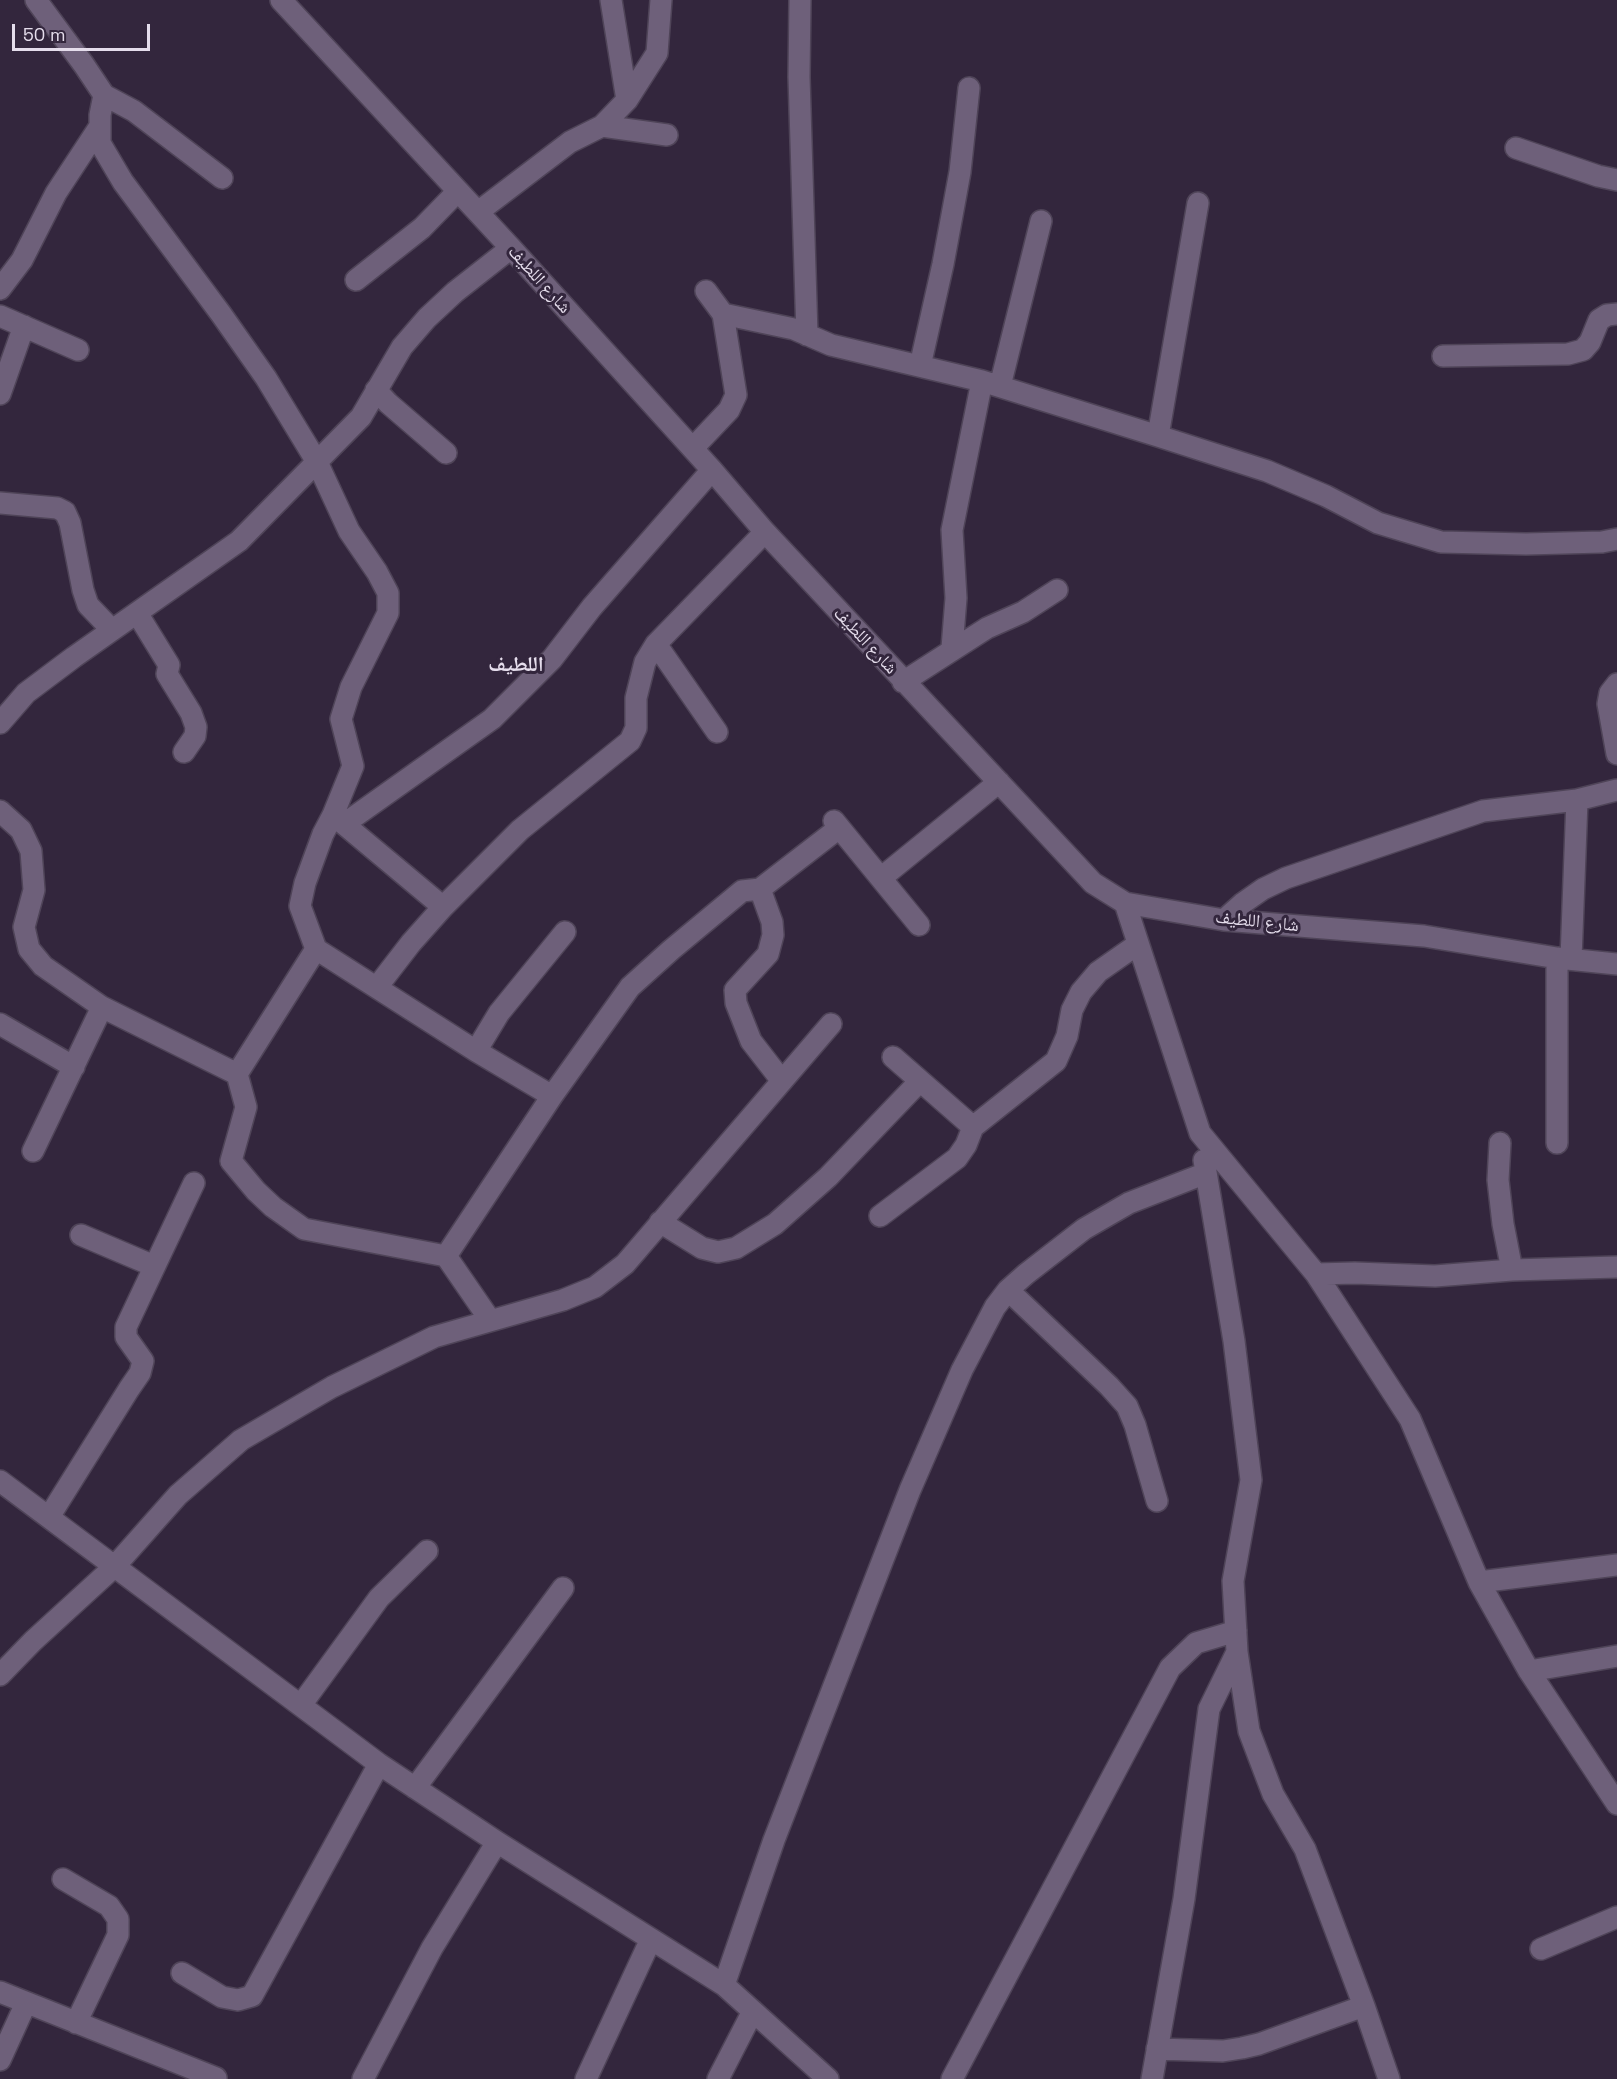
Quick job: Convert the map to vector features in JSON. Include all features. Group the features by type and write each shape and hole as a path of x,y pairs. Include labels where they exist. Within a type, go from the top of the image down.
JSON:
{"street":[{"path":"36,0 104,95 134,111 222,178"},
{"name":"شارع اللطيف","path":"281,0 693,448 765,532 1092,883 1125,903 1224,920 1424,936 1564,959 1617,964"},
{"path":"611,0 627,100"},
{"path":"478,212 570,142 602,126 627,100 657,53 661,0"},
{"path":"800,0 799,77 807,335"},
{"path":"920,366 943,264 960,172 969,88"},
{"path":"104,95 100,115 100,143 123,182 253,359 317,462 349,531 377,572 388,593 388,613 351,687 341,719 353,766 338,820"},
{"path":"0,289 22,260 56,193 100,126"},
{"path":"602,126 667,135"},
{"path":"1516,148 1598,176 1617,180"},
{"path":"356,280 422,228 458,191"},
{"path":"1158,436 1198,203"},
{"path":"952,648 956,598 952,530 991,384 1041,222"},
{"path":"0,723 26,693 239,541 361,417 402,346 455,292 511,248"},
{"path":"693,448 729,410 736,395 723,314 706,291"},
{"path":"723,314 794,329 831,345 991,384 1158,436 1267,471 1326,496 1378,523 1441,542 1526,544 1602,542 1617,539"},
{"path":"1443,356 1568,354 1583,350 1590,342 1599,320 1607,315 1617,314"},
{"path":"0,316 78,350"},
{"path":"0,394 24,326"},
{"path":"376,390 388,404 447,453"},
{"path":"552,1096 476,1051 316,949 300,906 305,882 323,834 338,820 492,719 552,659 592,607 712,470"},
{"path":"0,503 57,508 65,512 70,523 88,605 112,630"},
{"path":"377,987 443,907 520,830 630,741 636,728 636,698 645,662 656,644 765,532"},
{"path":"903,682 952,648 987,628 1023,612 1057,590"},
{"path":"137,613 169,665 167,674 191,713 196,728 195,736 184,752"},
{"path":"656,644 717,732"},
{"path":"1617,684 1610,693 1608,704 1617,754"},
{"path":"881,878 999,782"},
{"path":"1224,920 1263,889 1286,878 1477,813 1576,800 1617,790"},
{"path":"1557,1143 1564,959 1576,800"},
{"path":"0,811 21,830 31,851 34,891 24,927 29,949 43,966 102,1007 237,1074"},
{"path":"338,820 443,907"},
{"path":"446,1256 552,1096 630,987 670,950 742,891 759,889 837,824 919,925"},
{"path":"759,889 772,922 773,935 768,954 735,990 736,1003 751,1041 782,1081"},
{"path":"1125,903 1200,1133 1234,1341 1251,1480 1233,1581 1237,1652 1249,1731 1274,1794 1305,1849 1365,2006 1389,2079"},
{"path":"476,1051 499,1013 565,932"},
{"path":"880,1216 957,1158 966,1145 973,1127 1056,1061 1067,1036 1072,1010 1081,992 1098,972 1138,944"},
{"path":"316,949 237,1074 246,1107 231,1161 273,1207 304,1229 446,1256 490,1320"},
{"path":"33,1151 102,1007"},
{"path":"0,1024 74,1067"},
{"path":"0,1675 33,1641 115,1566 178,1495 240,1440 332,1387 434,1336 563,1300 595,1287 625,1264 831,1024"},
{"path":"893,1057 973,1127"},
{"path":"660,1222 702,1248 718,1252 736,1248 775,1224 828,1177 920,1081"},
{"path":"1200,1133 1316,1274 1410,1419 1479,1582 1529,1671 1617,1804"},
{"path":"1500,1143 1498,1180 1503,1224 1512,1270"},
{"path":"724,1985 774,1840 910,1490 962,1370 995,1307 1008,1290 1084,1229 1130,1203 1206,1173"},
{"path":"50,1517 140,1373 143,1361 126,1337 126,1326 194,1183"},
{"path":"81,1234 154,1266"},
{"path":"1316,1274 1426,1276 1512,1270 1617,1267"},
{"path":"1008,1290 1127,1406 1135,1425 1157,1501"},
{"path":"0,1481 379,1764 497,1842 724,1985 828,2079"},
{"path":"301,1706 379,1598 427,1551"},
{"path":"1479,1582 1617,1565"},
{"path":"415,1788 563,1588"},
{"path":"952,2079 1170,1668 1196,1643 1236,1631"},
{"path":"1152,2079 1184,1899 1209,1709 1237,1652"},
{"path":"1529,1671 1617,1656"},
{"path":"182,1973 222,1997 238,2000 252,1996 379,1764"},
{"path":"363,2079 432,1948 497,1842"},
{"path":"63,1879 109,1906 118,1919 118,1935 76,2023"},
{"path":"1541,1949 1617,1917"},
{"path":"586,2079 651,1939"},
{"path":"0,1992 216,2078"},
{"path":"0,2060 26,2003"},
{"path":"1157,2049 1223,2051 1242,2048 1365,2006"},
{"path":"718,2079 753,2012"}],"district":[{"name":"اللطيف","path":"516,665"}]}
